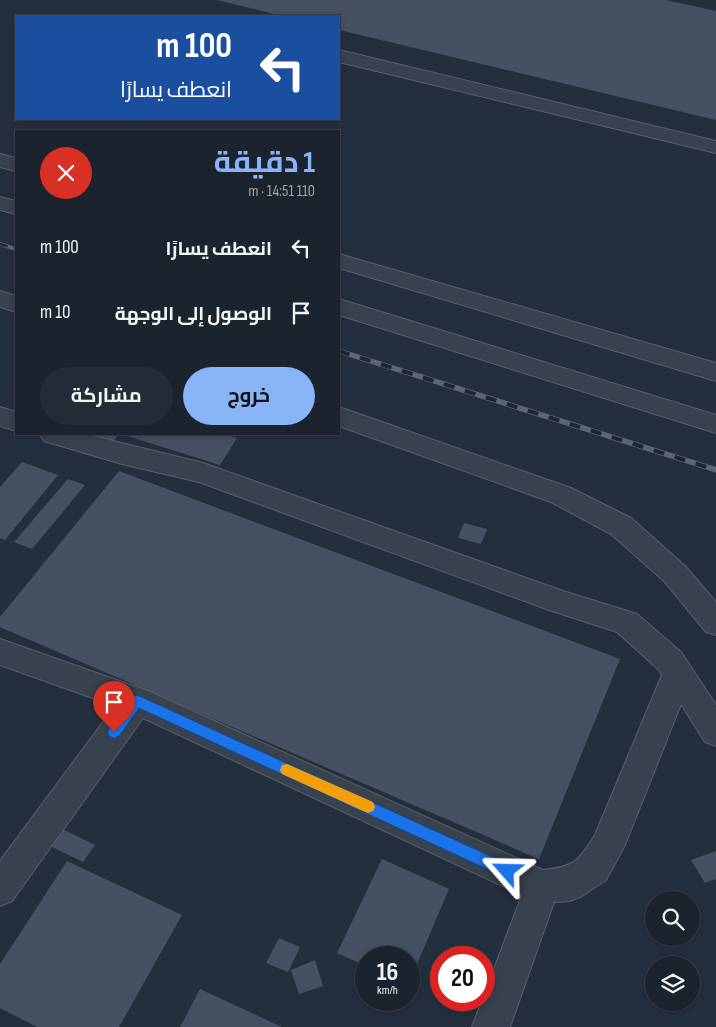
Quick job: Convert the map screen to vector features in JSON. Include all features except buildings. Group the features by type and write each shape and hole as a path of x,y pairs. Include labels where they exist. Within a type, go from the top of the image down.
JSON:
{"street":[{"path":"340,56 716,147"},
{"path":"0,160 15,165"},
{"path":"0,203 15,208"},
{"path":"340,261 716,372"},
{"path":"0,299 15,304"},
{"path":"340,307 716,424"},
{"path":"0,416 15,422"},
{"path":"340,416 561,495 621,526 676,574 716,623"},
{"path":"56,435 122,454 203,473 559,602 627,623 670,661 716,732"},
{"path":"0,652 137,701 542,887 570,884 594,868 608,845 678,673"},
{"path":"0,889 137,701"},
{"path":"494,1024 542,887"}],"railway":[{"path":"0,244 15,249"},
{"path":"340,351 716,470"}],"slow traffic":[{"path":"287,770 368,807"}],"route":[{"path":"114,732 137,701 507,871"}]}
